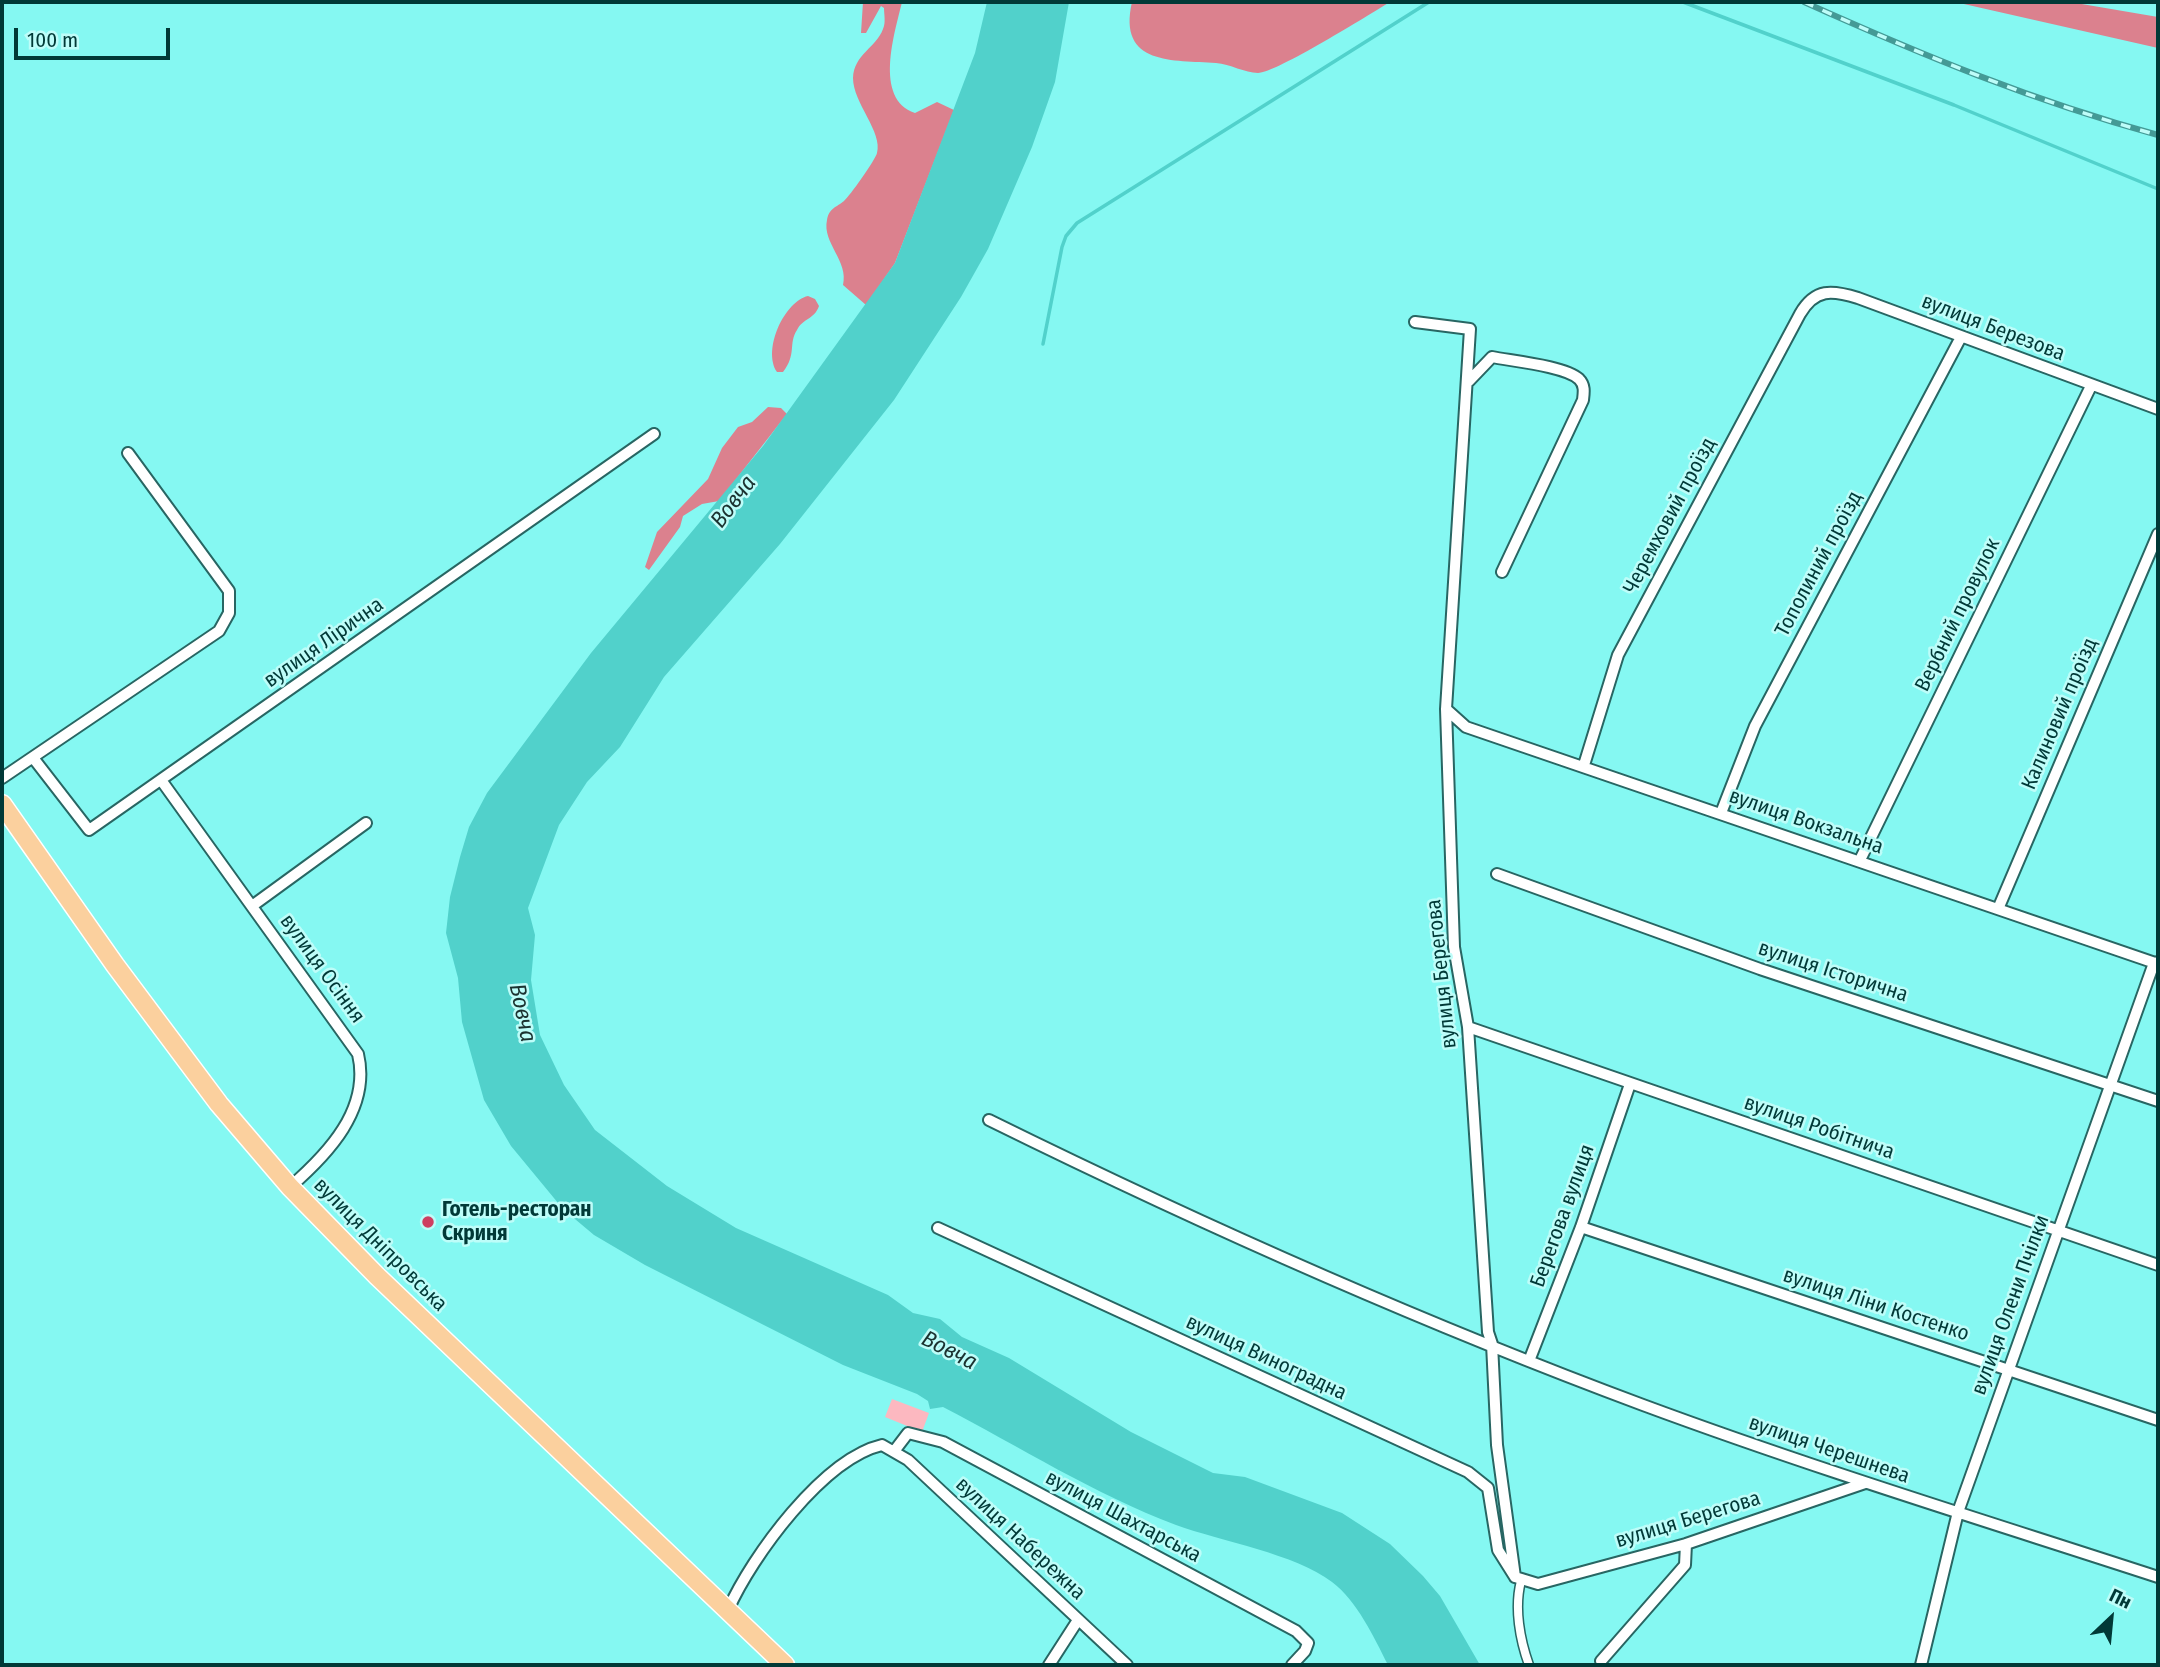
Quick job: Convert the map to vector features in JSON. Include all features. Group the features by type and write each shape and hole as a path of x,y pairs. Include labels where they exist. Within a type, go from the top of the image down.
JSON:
{"highway":[{"name":"вулиця Дніпровська","path":"2,804 123,976 236,1125 290,1187 387,1286 785,1665"}],"street":[{"name":"вулиця Березова","path":"1814,296 1825,291 1838,292 2158,409"},
{"name":"Черемховий проїзд","path":"1584,765 1618,656 1800,314 1814,296"},
{"name":"вулиця Берегова","path":"1415,322 1470,329 1469,380 1446,709 1454,947 1468,1027 1497,1445 1518,1579 1521,1644 1529,1665"},
{"name":"Тополиний проїзд","path":"1721,813 1755,726 1961,337"},
{"path":"1469,380 1492,357 1553,369 1578,378 1584,388 1583,400 1503,572"},
{"name":"Вербний провулок","path":"1860,860 2091,386"},
{"name":"вулиця Лірична","path":"34,759 89,830 654,434"},
{"path":"2,778 34,759 219,631 229,613 229,591 128,453"},
{"name":"Калиновий проїзд","path":"1998,909 2158,534"},
{"name":"вулиця Вокзальна","path":"1446,709 1466,727 1584,765 2157,963"},
{"name":"вулиця Осіння","path":"161,780 347,1035 358,1054 362,1069 359,1091 337,1140 323,1158 290,1187"},
{"path":"252,906 366,822"},
{"name":"вулиця Історична","path":"1497,874 1760,969 2158,1101"},
{"name":"вулиця Олени Пчілки","path":"1920,1665 1958,1512 2007,1369 2157,963"},
{"name":"вулиця Робітнича","path":"1468,1027 2158,1265"},
{"name":"Берегова вулиця","path":"1529,1361 1581,1227 1630,1084"},
{"path":"989,1120 1327,1278 1492,1345"},
{"name":"вулиця Ліни Костенко","path":"1581,1227 2158,1420"},
{"name":"вулиця Виноградна","path":"938,1228 1468,1472 1488,1489 1498,1550 1518,1579"},
{"name":"вулиця Черешнева","path":"1492,1345 1529,1361 1865,1483 2158,1577"},
{"name":"вулиця Шахтарська","path":"895,1450 908,1433 943,1442 1284,1625 1304,1636 1308,1643 1292,1665"},
{"name":"вулиця Набережна","path":"728,1610 750,1565 821,1482 856,1453 883,1445 895,1450 1127,1665"},
{"name":"вулиця Берегова","path":"1518,1579 1538,1584 1686,1544 1865,1483"},
{"path":"1601,1661 1685,1565 1686,1544"},
{"path":"1049,1665 1078,1620"}],"shaded area":[{"path":"863,2 902,2 890,64 894,94 902,105 915,113 937,102 954,110 895,263 866,305 843,285 842,268 826,228 830,213 851,193 877,153 876,136 854,88 853,78 857,63 880,36 885,21 884,8 881,6 866,33 861,33"},
{"path":"1132,2 1390,2 1302,54 1258,73 1221,64 1167,59 1141,49 1133,38 1130,23"},
{"path":"1955,2 2070,2 2158,17 2158,48"},
{"path":"808,296 815,299 819,306 814,314 799,326 794,335 787,366 783,372 777,372 772,351 778,327 791,307"},
{"path":"768,407 781,408 787,414 719,501 702,504 683,516 680,527 649,570 645,567 657,532 708,479 722,448 738,427 752,422"},
{"path":"892,1399 929,1413 922,1432 885,1417"}],"water":[{"name":"Вовча","path":"987,2 1069,2 1055,82 1032,147 988,249 961,297 894,400 780,544 664,677 620,747 587,782 559,825 528,908 535,935 531,980 540,1035 564,1085 595,1130 667,1186 736,1228 888,1295 913,1313 940,1319 962,1337 1009,1358 1131,1432 1213,1473 1245,1477 1342,1513 1390,1544 1423,1576 1440,1596 1480,1665 1388,1665 1364,1620 1349,1599 1317,1572 1278,1556 1176,1525 1146,1513 943,1407 930,1409 928,1401 917,1394 843,1365 645,1265 594,1235 563,1209 511,1146 484,1100 462,1022 458,978 446,933 450,897 469,827 487,793 591,653 763,446 895,263 975,53"}],"waterway":[{"path":"1043,344 1062,247 1066,236 1077,223 1429,2"},
{"path":"1683,2 1954,105 2158,189"}],"railway":[{"path":"1804,2 1978,76 2158,135"}],"place":[{"name":"Готель-ресторан Скриня","path":"428,1222"}]}
